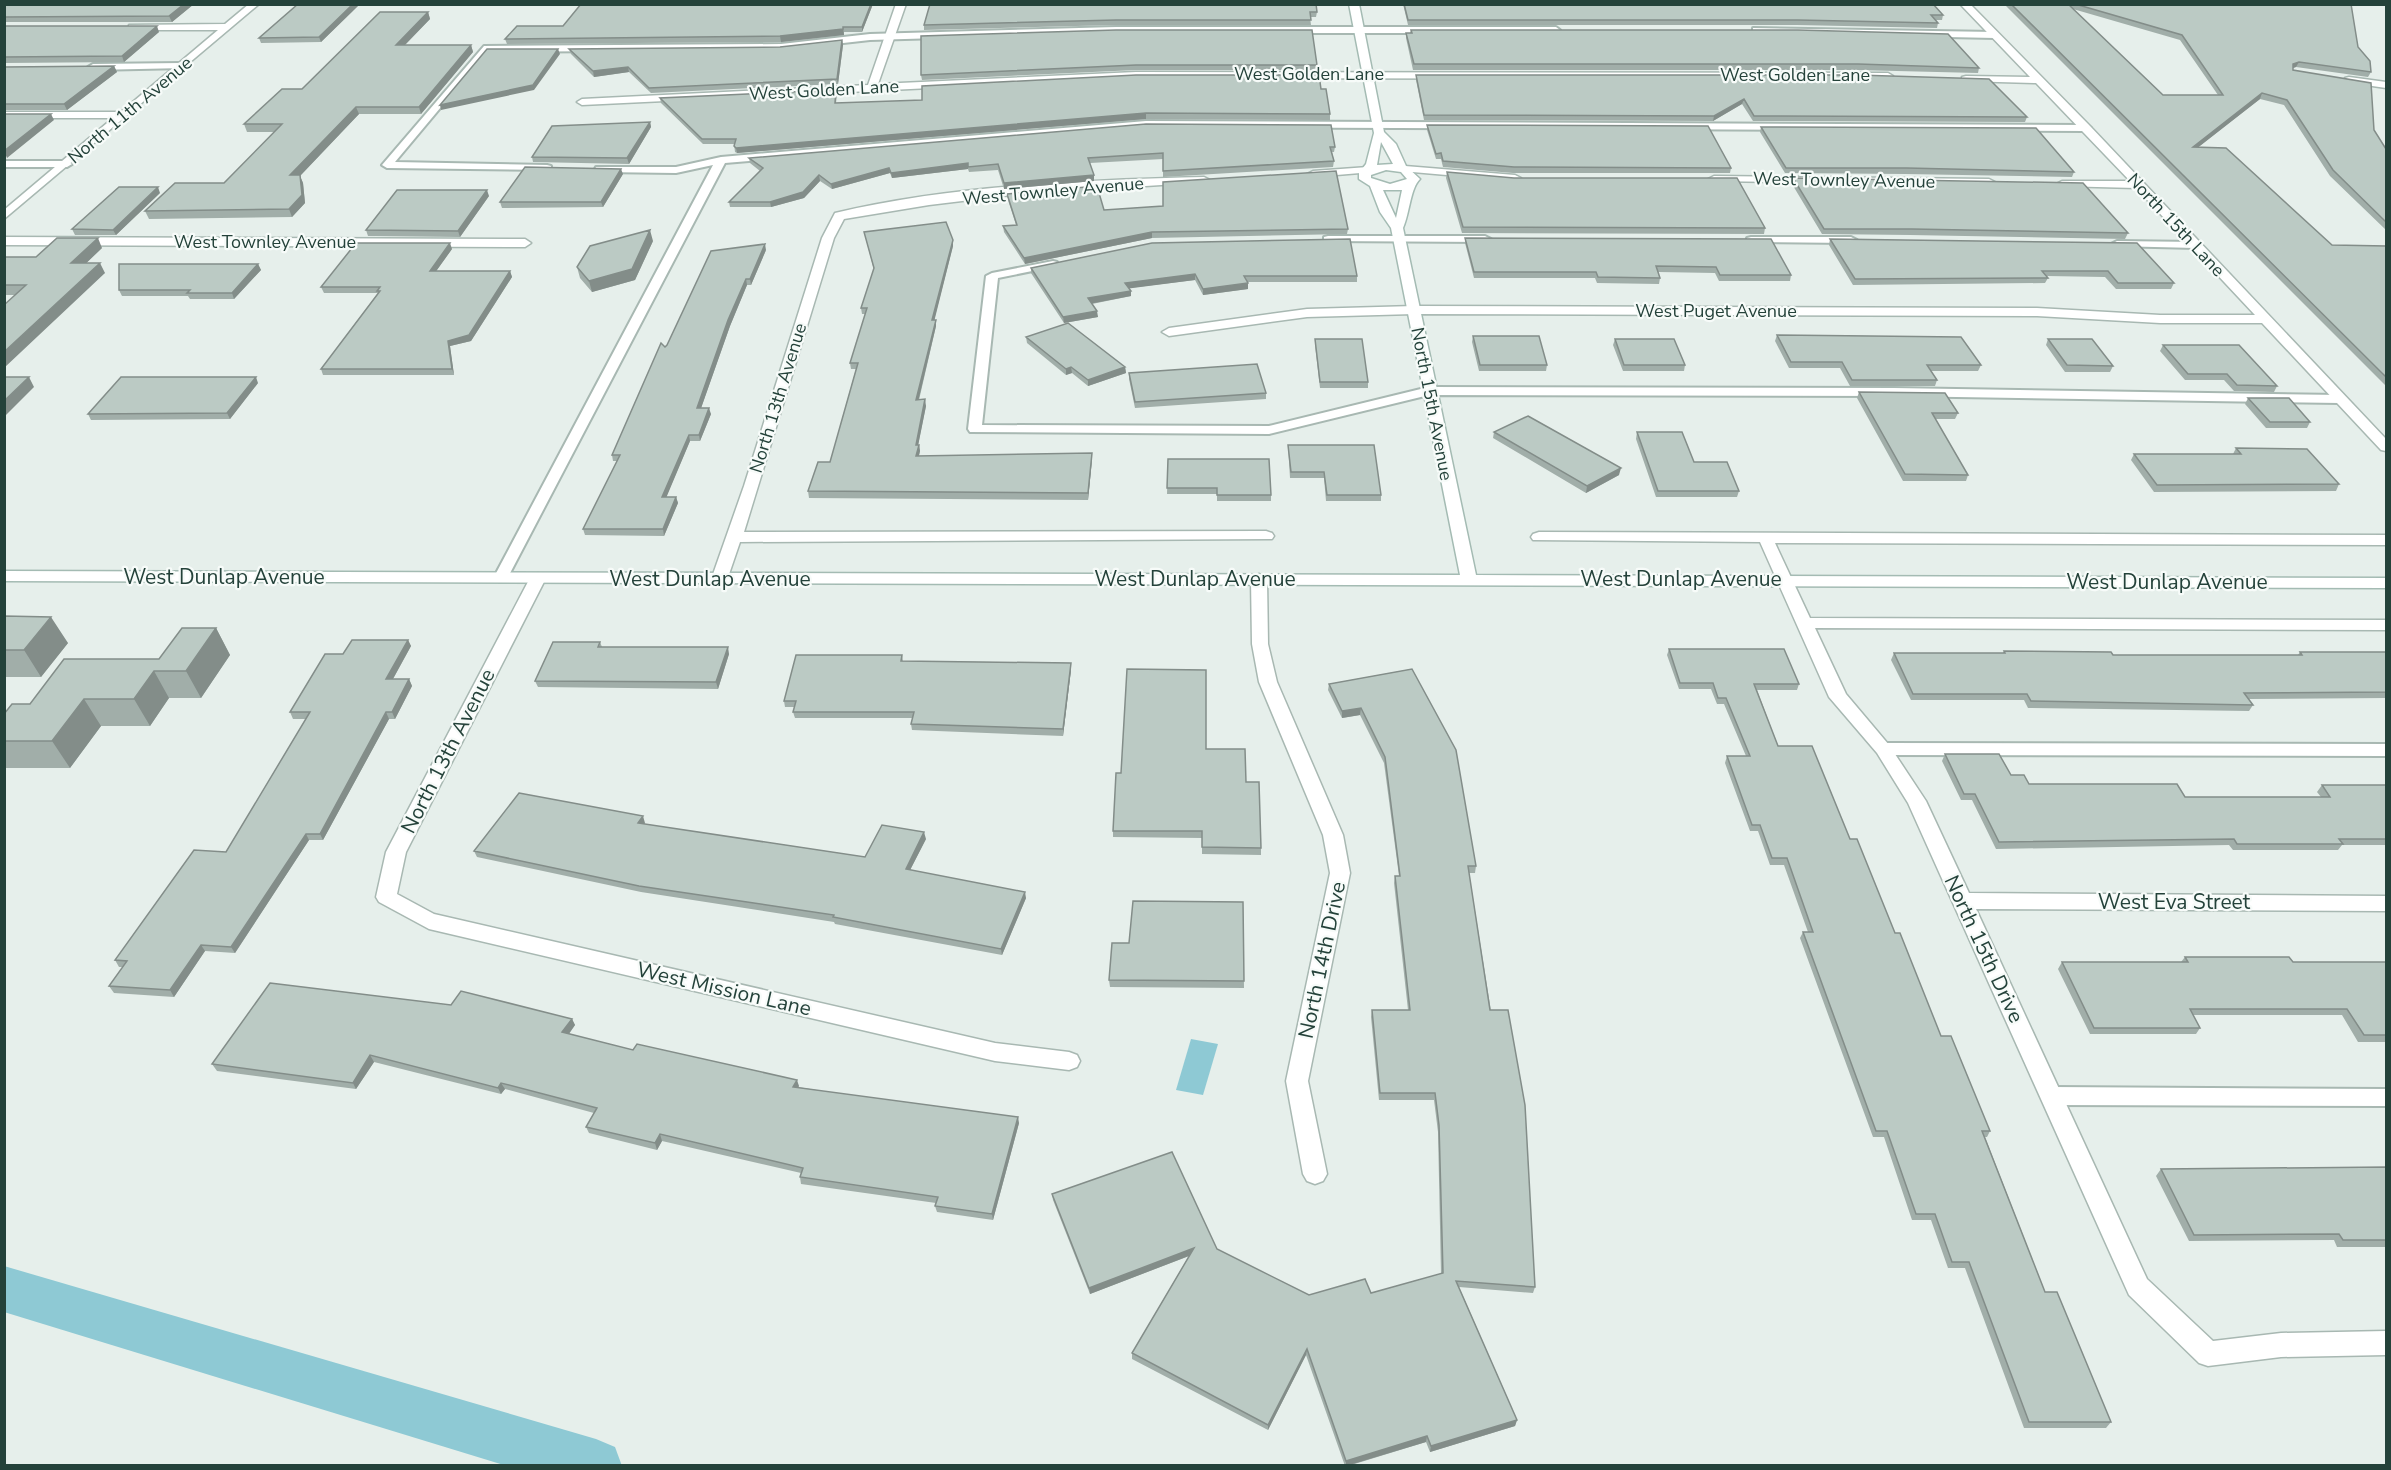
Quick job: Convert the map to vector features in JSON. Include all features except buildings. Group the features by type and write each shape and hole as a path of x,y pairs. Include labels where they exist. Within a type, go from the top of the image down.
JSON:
{"street":[{"name":"North 11th Avenue","path":"4,216 255,4"},
{"path":"872,87 901,4"},
{"name":"North 15th Avenue","path":"1354,4 1378,128 1403,168 1413,175 1398,233"},
{"name":"North 15th Lane","path":"1964,4 2086,128 2386,447"},
{"path":"119,27 227,27"},
{"name":"West Golden Lane","path":"582,102 1124,75 1899,77"},
{"path":"1953,79 2037,80"},
{"path":"2342,79 2386,85"},
{"path":"4,115 123,115"},
{"name":"North 15th Avenue","path":"1378,128 1374,144 1374,160 1364,176 1373,184 1398,233 1469,579"},
{"path":"1403,168 1519,178 1410,183 1395,187 1301,178 1403,168"},
{"name":"West Townley Avenue","path":"839,216 892,207 1062,188 1222,179"},
{"name":"West Townley Avenue","path":"1703,179 1999,182"},
{"path":"2046,184 2138,185"},
{"name":"North 13th Avenue","path":"719,580 828,238 839,216"},
{"name":"West Townley Avenue","path":"4,241 525,243"},
{"name":"West Puget Avenue","path":"1169,332 1307,313 1413,310 1946,311 2037,312 2160,319 2264,319"},
{"name":"West Dunlap Avenue","path":"734,537 1266,536"},
{"name":"West Dunlap Avenue","path":"1539,537 2386,540"},
{"name":"North 15th Drive","path":"1765,537 1838,697 1882,749 1917,801 2138,1287 2208,1354 2281,1345 2386,1344"},
{"name":"West Dunlap Avenue","path":"4,576 719,580 1784,579 2386,583"},
{"name":"North 13th Avenue","path":"386,897 396,852 538,578"},
{"name":"North 14th Drive","path":"1259,579 1260,645 1268,682 1332,835 1340,873 1297,1081 1315,1174"},
{"name":"West Dunlap Avenue","path":"1804,623 2386,625"},
{"name":"West Mission Lane","path":"386,897 429,921 995,1052 1069,1061"},
{"name":"West Eva Street","path":"1962,901 2386,903"}],"lane":[{"path":"561,168 387,165 484,49 781,47 889,36 1116,30 1568,30"},
{"path":"1742,30 1995,35"},
{"path":"83,67 182,66"},
{"path":"584,168 676,170 721,160 1146,124 1378,128 2086,128"},
{"path":"501,577 721,160"},
{"path":"4,164 67,164"},
{"path":"1318,240 1398,233 1497,239"},
{"path":"1733,240 1863,240"},
{"path":"2101,244 2196,245"},
{"path":"1060,262 992,276 975,429 1269,430 1429,391 1894,392 2340,399"},
{"path":"1882,749 2386,750"},
{"path":"2052,1096 2386,1098"}],"water":[{"path":"1191,1039 1218,1044 1203,1095 1176,1090"}],"waterway":[{"path":"4,1289 596,1466"}]}
